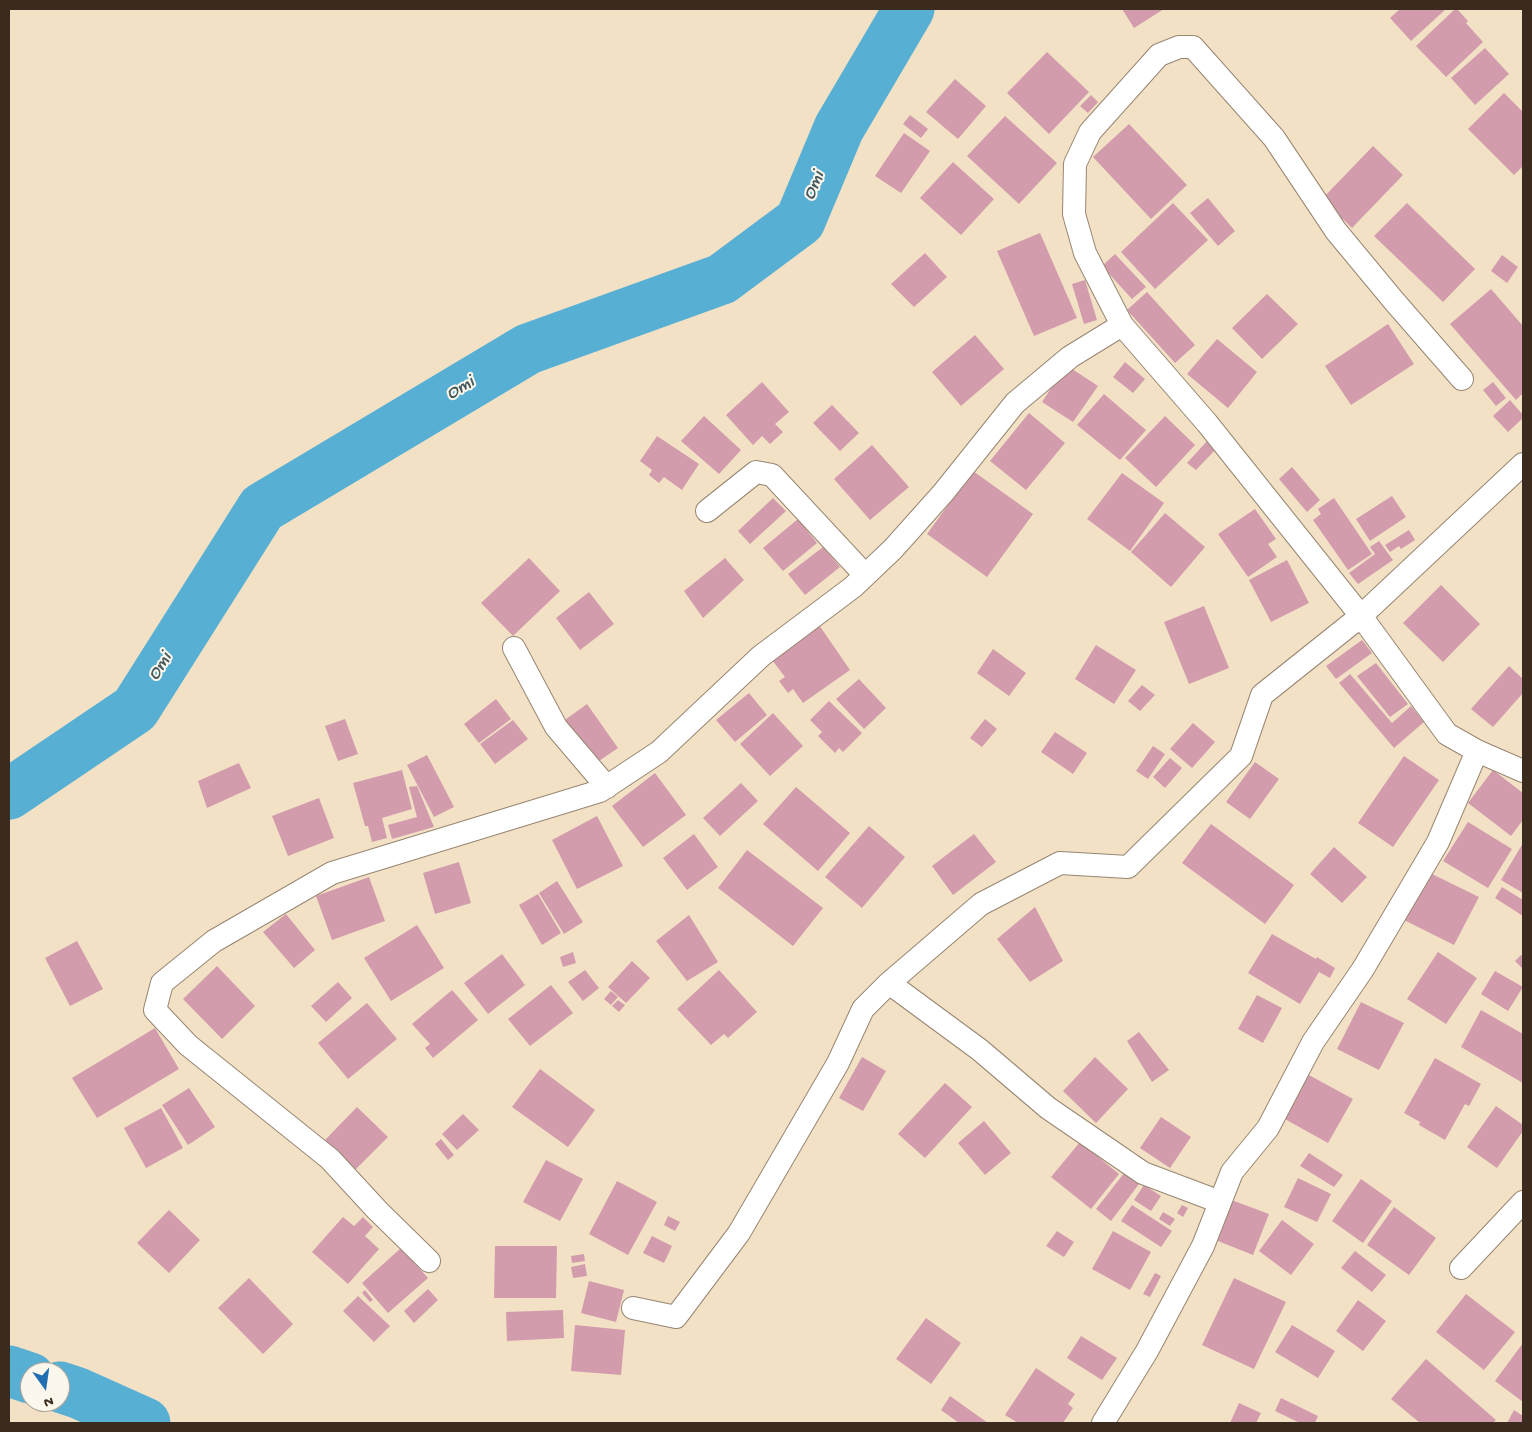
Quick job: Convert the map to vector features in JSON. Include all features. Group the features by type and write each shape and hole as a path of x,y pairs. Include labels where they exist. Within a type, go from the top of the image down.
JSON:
{"street":[{"path":"1462,378 1394,301 1336,231 1274,138 1194,48 1179,47 1159,55 1090,132 1075,164 1074,214 1084,253 1122,325 1207,424 1361,616 1447,734 1476,751 1523,771"},
{"path":"430,1261 330,1159 188,1045 155,1010 162,983 214,941 332,872 600,791 659,752 761,656 853,587 893,549 943,493 1015,403 1070,357 1122,325"},
{"path":"633,1308 676,1316 739,1234 838,1063 863,1009 889,983 982,904 1060,863 1128,867 1241,756 1262,695 1361,616 1523,464"},
{"path":"707,511 756,472 772,475 865,575"},
{"path":"514,648 556,728 607,787"},
{"path":"1103,1423 1147,1351 1199,1255 1232,1172 1268,1128 1313,1042 1363,969 1438,842 1476,751"},
{"path":"889,983 980,1050 1048,1108 1143,1173 1220,1202"},
{"path":"1461,1268 1523,1202"}],"building":[{"path":"1122,9 1164,9 1134,28"},
{"path":"1400,9 1446,9 1411,41 1390,18"},
{"path":"1455,9 1468,21 1466,23 1483,42 1446,77 1416,46"},
{"path":"1485,48 1509,74 1475,105 1451,78"},
{"path":"1047,52 1089,92 1049,134 1007,93"},
{"path":"955,79 986,106 958,139 926,112"},
{"path":"1504,93 1523,112 1523,166 1514,175 1468,129"},
{"path":"1091,95 1098,102 1088,113 1080,106"},
{"path":"910,115 928,129 921,138 903,124"},
{"path":"1005,116 1057,163 1019,204 967,156"},
{"path":"1129,124 1187,185 1151,219 1093,157"},
{"path":"904,133 930,151 901,193 875,176"},
{"path":"1373,146 1403,175 1352,228 1343,219 1339,223 1322,199"},
{"path":"953,162 994,199 961,235 920,198"},
{"path":"1208,198 1235,231 1218,246 1190,213"},
{"path":"1173,203 1208,240 1155,289 1121,252"},
{"path":"1407,203 1475,269 1443,302 1374,236"},
{"path":"1040,233 1077,318 1034,336 997,251"},
{"path":"925,253 947,277 914,307 891,284"},
{"path":"1115,254 1146,287 1132,299 1102,266"},
{"path":"1502,255 1518,267 1507,283 1491,271"},
{"path":"1085,280 1097,320 1084,324 1072,284"},
{"path":"1491,289 1523,326 1523,393 1516,400 1450,324"},
{"path":"1147,292 1195,345 1175,363 1127,310"},
{"path":"1267,294 1298,324 1262,359 1232,328"},
{"path":"1388,324 1414,364 1351,405 1325,366"},
{"path":"975,335 1004,369 961,406 932,372"},
{"path":"1217,339 1257,372 1228,408 1187,374"},
{"path":"1125,362 1145,379 1133,393 1113,377"},
{"path":"1066,365 1098,386 1073,422 1042,402"},
{"path":"762,382 789,412 775,424 783,432 770,444 762,436 753,445 726,415"},
{"path":"1493,382 1506,398 1496,406 1483,390"},
{"path":"1104,394 1146,430 1120,460 1077,425"},
{"path":"1510,400 1523,415 1523,418 1508,432 1493,416"},
{"path":"832,405 859,433 840,451 813,423"},
{"path":"1029,413 1065,443 1026,490 990,461"},
{"path":"704,416 741,450 719,474 681,441"},
{"path":"1165,416 1195,445 1156,487 1125,458"},
{"path":"657,436 699,464 682,490 664,477 659,483 649,475 652,470 640,461"},
{"path":"1209,439 1218,447 1196,470 1187,463"},
{"path":"872,445 909,487 870,520 834,479"},
{"path":"1292,467 1320,500 1307,512 1279,479"},
{"path":"973,471 1033,514 987,577 927,534"},
{"path":"1122,473 1164,503 1130,551 1087,519"},
{"path":"1392,496 1406,517 1370,541 1356,519"},
{"path":"773,498 786,511 750,544 738,531"},
{"path":"1334,498 1372,554 1348,570 1313,520 1321,514 1318,509"},
{"path":"1255,509 1276,539 1268,544 1277,557 1248,577 1218,534"},
{"path":"1165,513 1205,547 1171,587 1131,552"},
{"path":"798,519 817,543 783,571 763,548"},
{"path":"1409,530 1415,540 1401,549 1399,546 1390,552 1385,545"},
{"path":"1379,541 1393,560 1358,584 1349,573 1375,554 1370,547"},
{"path":"823,547 840,567 805,595 788,574"},
{"path":"529,558 560,591 513,636 481,603"},
{"path":"725,558 744,580 703,618 684,591"},
{"path":"1287,560 1309,603 1271,622 1249,580"},
{"path":"1441,585 1480,624 1443,662 1403,623"},
{"path":"589,592 614,624 580,650 556,618"},
{"path":"1204,606 1229,668 1189,684 1164,622"},
{"path":"817,622 850,670 803,703 793,689 788,693 779,681 785,677 769,656"},
{"path":"1362,640 1372,653 1336,679 1326,666"},
{"path":"1096,645 1136,670 1114,704 1075,679"},
{"path":"993,649 1026,673 1009,696 977,673"},
{"path":"1376,663 1408,704 1390,717 1357,676"},
{"path":"1509,666 1523,679 1523,693 1493,727 1471,709"},
{"path":"1350,674 1392,723 1411,706 1424,722 1394,748 1339,683"},
{"path":"859,679 886,708 864,729 836,699"},
{"path":"1142,685 1155,695 1140,711 1128,701"},
{"path":"749,693 767,715 735,742 716,720"},
{"path":"496,699 511,719 479,743 464,724"},
{"path":"829,701 862,733 843,752 839,748 835,753 818,736 822,732 810,720"},
{"path":"587,704 618,748 593,765 562,722"},
{"path":"773,713 803,746 770,776 740,744"},
{"path":"345,719 358,754 338,761 325,726"},
{"path":"985,719 997,729 982,747 970,738"},
{"path":"513,720 528,739 495,764 480,744"},
{"path":"1193,723 1215,742 1192,768 1170,749"},
{"path":"1055,732 1087,753 1073,774 1041,752"},
{"path":"1153,746 1165,754 1148,779 1136,771"},
{"path":"427,755 454,807 434,817 407,765"},
{"path":"1404,756 1439,780 1393,847 1358,823"},
{"path":"1170,758 1182,768 1165,788 1153,777"},
{"path":"1255,762 1279,779 1250,819 1226,802"},
{"path":"239,763 251,788 207,808 198,781"},
{"path":"402,770 412,809 382,818 387,838 372,842 368,826 365,826 353,783"},
{"path":"1493,770 1523,793 1523,820 1511,836 1468,803"},
{"path":"655,773 686,815 643,847 612,806"},
{"path":"741,783 758,801 720,836 703,818"},
{"path":"417,786 434,827 392,839 388,825 417,817 409,787"},
{"path":"796,787 850,833 818,871 763,824"},
{"path":"319,798 334,838 288,856 272,816"},
{"path":"597,816 623,866 577,889 552,840"},
{"path":"1468,822 1512,849 1488,888 1443,861"},
{"path":"1211,824 1294,885 1265,924 1182,863"},
{"path":"869,826 905,857 862,908 825,877"},
{"path":"694,834 718,867 687,890 663,858"},
{"path":"974,834 996,862 953,895 932,866"},
{"path":"1523,843 1523,893 1501,880"},
{"path":"1334,847 1367,877 1342,903 1310,874"},
{"path":"747,850 823,908 793,946 718,888"},
{"path":"459,862 471,903 435,914 423,873"},
{"path":"1428,872 1479,897 1454,945 1404,920"},
{"path":"369,877 385,921 332,940 316,896"},
{"path":"557,881 583,922 564,934 539,893"},
{"path":"1502,887 1523,900 1523,916 1495,898"},
{"path":"538,894 561,933 542,945 519,905"},
{"path":"1035,907 1063,961 1030,982 997,939"},
{"path":"286,914 315,950 294,968 263,932"},
{"path":"689,915 718,962 687,981 656,941"},
{"path":"417,925 444,968 391,1001 364,958"},
{"path":"1272,934 1335,968 1330,978 1319,972 1300,1004 1248,973"},
{"path":"77,941 103,989 70,1006 45,958"},
{"path":"573,952 576,963 563,967 560,957"},
{"path":"1438,952 1477,978 1446,1024 1407,999"},
{"path":"502,954 525,985 488,1014 464,983"},
{"path":"1521,955 1523,957 1523,969 1515,961"},
{"path":"632,961 650,978 626,1003 608,987"},
{"path":"217,966 255,1006 222,1039 183,999"},
{"path":"585,970 599,988 583,1001 568,982"},
{"path":"719,970 757,1012 728,1038 724,1034 711,1045 677,1009"},
{"path":"1495,971 1523,987 1508,1011 1481,994"},
{"path":"338,982 352,998 326,1022 311,1006"},
{"path":"551,985 573,1013 530,1046 508,1019"},
{"path":"452,990 478,1020 433,1058 425,1048 430,1044 412,1024"},
{"path":"611,991 618,997 611,1005 604,999"},
{"path":"1257,995 1282,1008 1263,1043 1238,1029"},
{"path":"618,1000 625,1005 619,1012 612,1006"},
{"path":"1361,1002 1404,1023 1379,1070 1337,1049"},
{"path":"367,1003 397,1039 348,1079 318,1043"},
{"path":"1481,1010 1523,1034 1523,1083 1461,1047"},
{"path":"155,1028 179,1069 97,1118 72,1078"},
{"path":"1139,1032 1169,1070 1152,1082 1127,1041"},
{"path":"862,1057 886,1071 863,1111 839,1098"},
{"path":"1095,1057 1128,1089 1096,1123 1063,1091"},
{"path":"1435,1058 1481,1084 1469,1106 1465,1104 1445,1140 1419,1125 1420,1122 1404,1113"},
{"path":"540,1069 595,1110 568,1147 512,1107"},
{"path":"1307,1074 1353,1099 1328,1143 1283,1118"},
{"path":"945,1083 972,1107 925,1158 898,1134"},
{"path":"189,1088 215,1127 188,1145 162,1105"},
{"path":"1496,1106 1523,1125 1523,1131 1497,1168 1467,1147"},
{"path":"357,1107 388,1137 355,1170 325,1140"},
{"path":"161,1108 183,1148 146,1168 124,1128"},
{"path":"463,1114 479,1130 457,1150 442,1134"},
{"path":"1161,1117 1191,1137 1170,1168 1140,1148"},
{"path":"984,1121 1011,1153 985,1175 958,1143"},
{"path":"441,1139 454,1155 448,1160 435,1144"},
{"path":"1080,1142 1119,1174 1091,1209 1051,1177"},
{"path":"1309,1153 1343,1175 1334,1187 1300,1166"},
{"path":"546,1160 583,1179 560,1221 523,1202"},
{"path":"1125,1172 1139,1184 1111,1221 1096,1209"},
{"path":"1298,1178 1331,1194 1317,1222 1284,1207"},
{"path":"1361,1179 1392,1201 1363,1243 1332,1221"},
{"path":"617,1181 657,1202 628,1255 589,1234"},
{"path":"1144,1185 1161,1196 1151,1211 1134,1200"},
{"path":"1229,1199 1269,1214 1253,1255 1213,1239"},
{"path":"1132,1205 1172,1231 1161,1247 1121,1221"},
{"path":"1182,1205 1188,1208 1183,1217 1177,1213"},
{"path":"1394,1207 1436,1238 1409,1275 1367,1245"},
{"path":"169,1210 200,1240 169,1273 137,1243"},
{"path":"1163,1212 1175,1219 1170,1226 1159,1219"},
{"path":"668,1216 680,1222 675,1231 664,1225"},
{"path":"343,1217 354,1226 363,1217 373,1227 365,1236 379,1249 348,1284 312,1252"},
{"path":"1282,1220 1314,1244 1291,1275 1259,1251"},
{"path":"1057,1231 1074,1242 1064,1257 1046,1246"},
{"path":"1113,1231 1151,1252 1130,1290 1092,1269"},
{"path":"652,1236 672,1246 664,1263 643,1253"},
{"path":"495,1246 557,1246 556,1298 494,1298"},
{"path":"401,1248 428,1278 388,1313 362,1283"},
{"path":"1355,1251 1386,1275 1372,1292 1341,1268"},
{"path":"584,1254 585,1261 572,1263 571,1256"},
{"path":"585,1264 587,1276 573,1278 571,1267"},
{"path":"1155,1273 1161,1276 1150,1297 1143,1294"},
{"path":"249,1278 293,1324 263,1354 218,1308"},
{"path":"1234,1278 1286,1302 1254,1369 1202,1345"},
{"path":"589,1281 624,1290 616,1322 581,1313"},
{"path":"428,1289 438,1300 414,1323 404,1311"},
{"path":"365,1290 373,1300 370,1302 362,1293"},
{"path":"1466,1294 1515,1332 1484,1370 1436,1332"},
{"path":"358,1296 390,1326 374,1342 343,1311"},
{"path":"1358,1300 1386,1321 1363,1351 1336,1331"},
{"path":"563,1310 564,1338 507,1341 506,1312"},
{"path":"926,1318 961,1343 931,1384 896,1359"},
{"path":"575,1325 625,1330 621,1375 571,1371"},
{"path":"1292,1325 1335,1351 1318,1378 1275,1352"},
{"path":"1081,1336 1117,1358 1102,1380 1067,1358"},
{"path":"1523,1343 1523,1402 1495,1381"},
{"path":"1426,1359 1496,1420 1493,1423 1420,1423 1391,1399"},
{"path":"1036,1368 1075,1394 1068,1404 1073,1408 1063,1423 1018,1423 1005,1415"},
{"path":"950,1396 988,1423 959,1423 941,1410"},
{"path":"1281,1398 1318,1416 1315,1423 1300,1423 1275,1411"},
{"path":"1239,1403 1261,1413 1256,1423 1230,1423"},
{"path":"1514,1410 1523,1416 1523,1423 1507,1423"}],"waterway":[{"name":"Omi","path":"9,794 135,709 262,508 528,349 722,279 800,221 839,128 909,9"},
{"name":"Omi","path":"9,1371 20,1375"},
{"name":"Omi","path":"70,1390 145,1423"}]}
